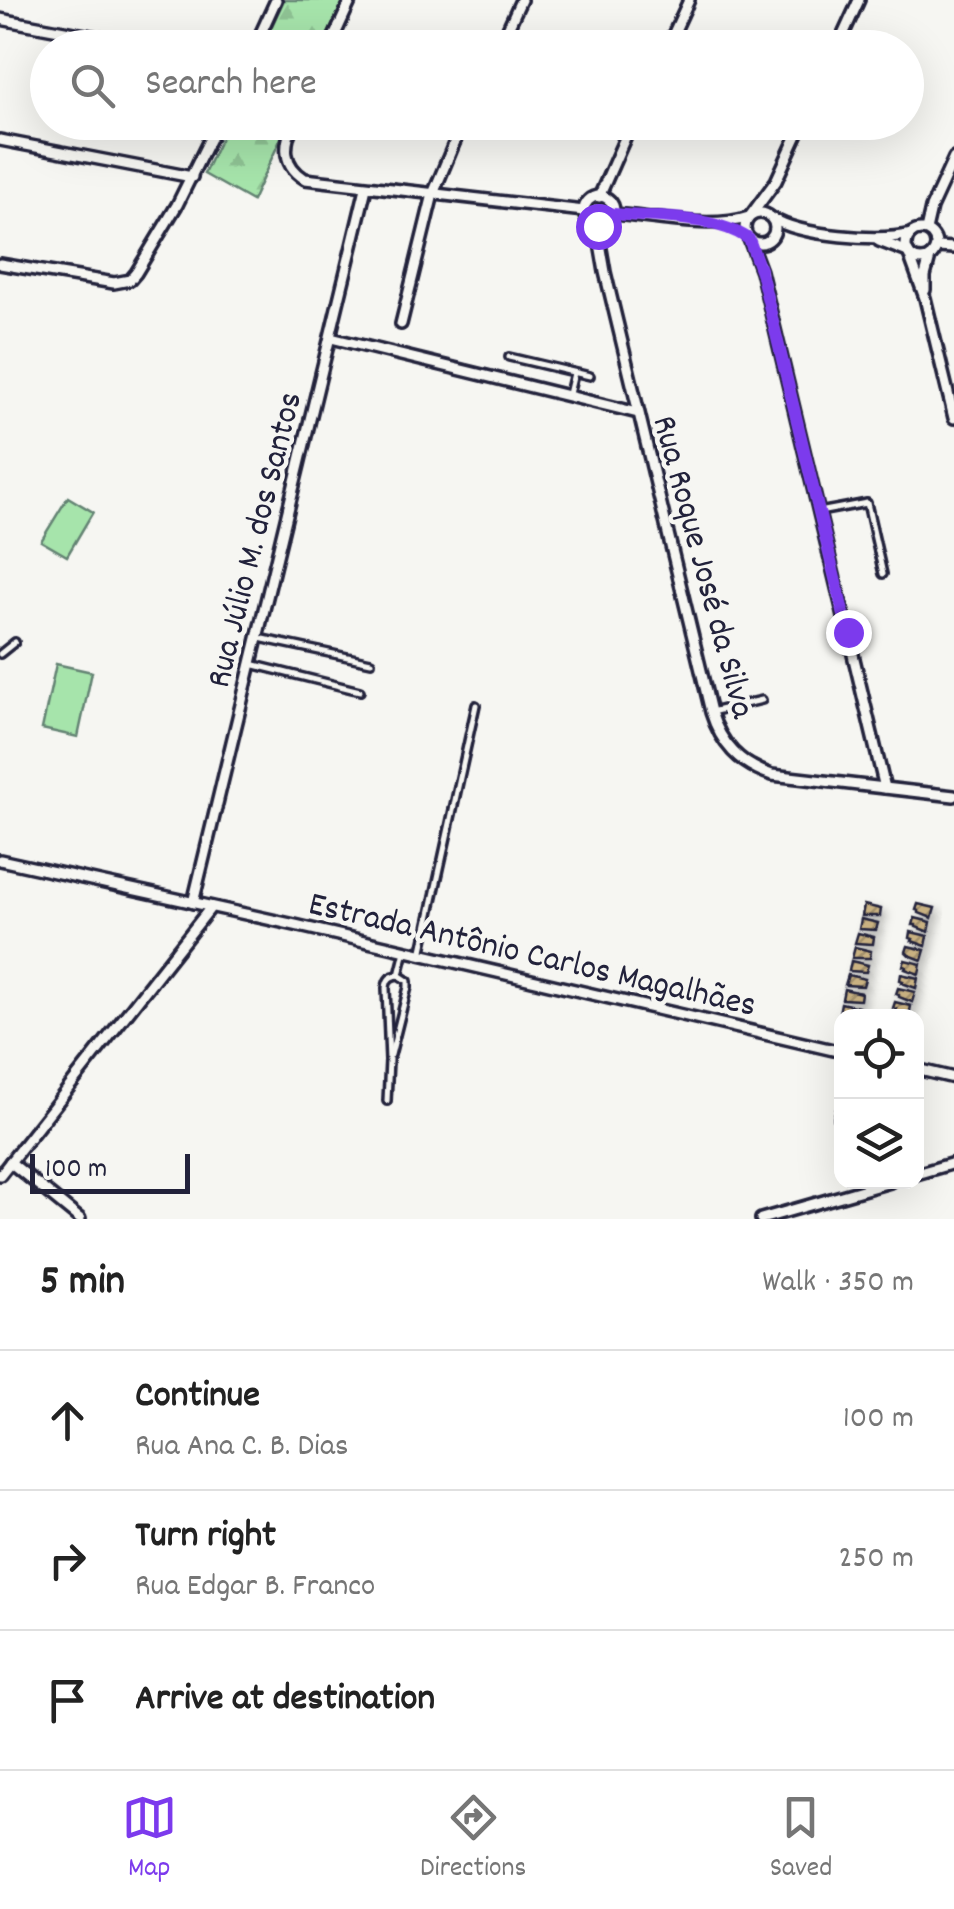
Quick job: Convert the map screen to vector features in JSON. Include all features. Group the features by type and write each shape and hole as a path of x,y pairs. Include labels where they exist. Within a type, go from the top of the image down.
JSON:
{"street":[{"path":"262,30 276,0"},
{"path":"338,30 352,0"},
{"path":"507,30 521,0"},
{"path":"675,30 689,0"},
{"path":"845,30 859,0"},
{"path":"0,19 59,30"},
{"path":"0,140 192,176"},
{"path":"0,264 114,283 130,280 178,205 209,140"},
{"path":"287,140 286,156 290,166 297,174 317,182 584,211"},
{"path":"401,324 433,194 456,140"},
{"path":"600,197 612,204 614,214 608,223 598,226 587,219 584,211 588,202 600,197 624,140"},
{"path":"794,140 776,181 744,229 761,272 886,788"},
{"path":"926,230 930,208 954,158"},
{"name":"Rua Júlio M. dos Santos","path":"192,904 366,188"},
{"path":"614,214 729,222 762,212 788,227 890,238 926,230 934,236 936,247 925,276 925,298"},
{"path":"761,272 762,258 775,225 772,218"},
{"path":"707,222 729,228 758,244 787,233 814,232"},
{"name":"Rua Roque José da Silva","path":"598,226 605,272 710,712 725,744 762,771 954,796"},
{"path":"911,234 906,242 908,253 925,298 954,418"},
{"path":"862,236 889,244 919,260 930,257"},
{"path":"936,247 954,248"},
{"path":"330,338 638,413"},
{"name":"Estrada Antônio Carlos Magalhães","path":"0,860 834,1050"},
{"path":"0,1174 211,908"},
{"path":"924,1071 954,1078"},
{"path":"10,1162 80,1219"},
{"path":"924,1172 954,1163"},
{"path":"761,1219 866,1189"}],"lane":[{"path":"509,357 590,376"},
{"path":"569,396 574,372"},
{"path":"820,512 866,503 883,574"},
{"path":"256,638 371,662"},
{"path":"0,654 14,642"},
{"path":"250,664 360,691"},
{"path":"710,712 762,700"},
{"path":"422,955 476,705"},
{"path":"399,974 405,952"},
{"path":"387,1101 386,988 387,981 399,974"},
{"path":"389,1060 408,987 408,981 399,974"}],"green space":[{"path":"284,0 344,0 330,30 270,30"},
{"path":"220,140 280,140 252,201 204,174"},
{"path":"68,497 93,512 67,556 41,541"},
{"path":"56,664 92,672 78,737 42,729"}],"building":[{"path":"918,904 935,908 932,918 916,910"},
{"path":"864,905 881,909 880,916 862,916"},
{"path":"915,918 931,922 929,932 913,925"},
{"path":"861,919 878,923 876,930 859,929"},
{"path":"911,932 928,936 926,946 912,941"},
{"path":"858,933 874,937 873,944 855,943"},
{"path":"908,946 925,950 922,960 906,952"},
{"path":"855,947 871,951 870,958 852,958"},
{"path":"905,960 921,964 919,974 905,969"},
{"path":"851,961 868,965 866,972 849,971"},
{"path":"901,974 918,978 916,988 902,983"},
{"path":"848,975 865,979 863,986 845,985"},
{"path":"898,988 915,992 912,1002 896,994"},
{"path":"844,989 861,993 860,1000 842,999"},
{"path":"895,1002 911,1006 910,1009 893,1008"},
{"path":"841,1003 858,1007 857,1009 840,1009"}],"route":[{"path":"598,226 608,223 614,214 707,222 749,239 761,272 848,632"}]}
